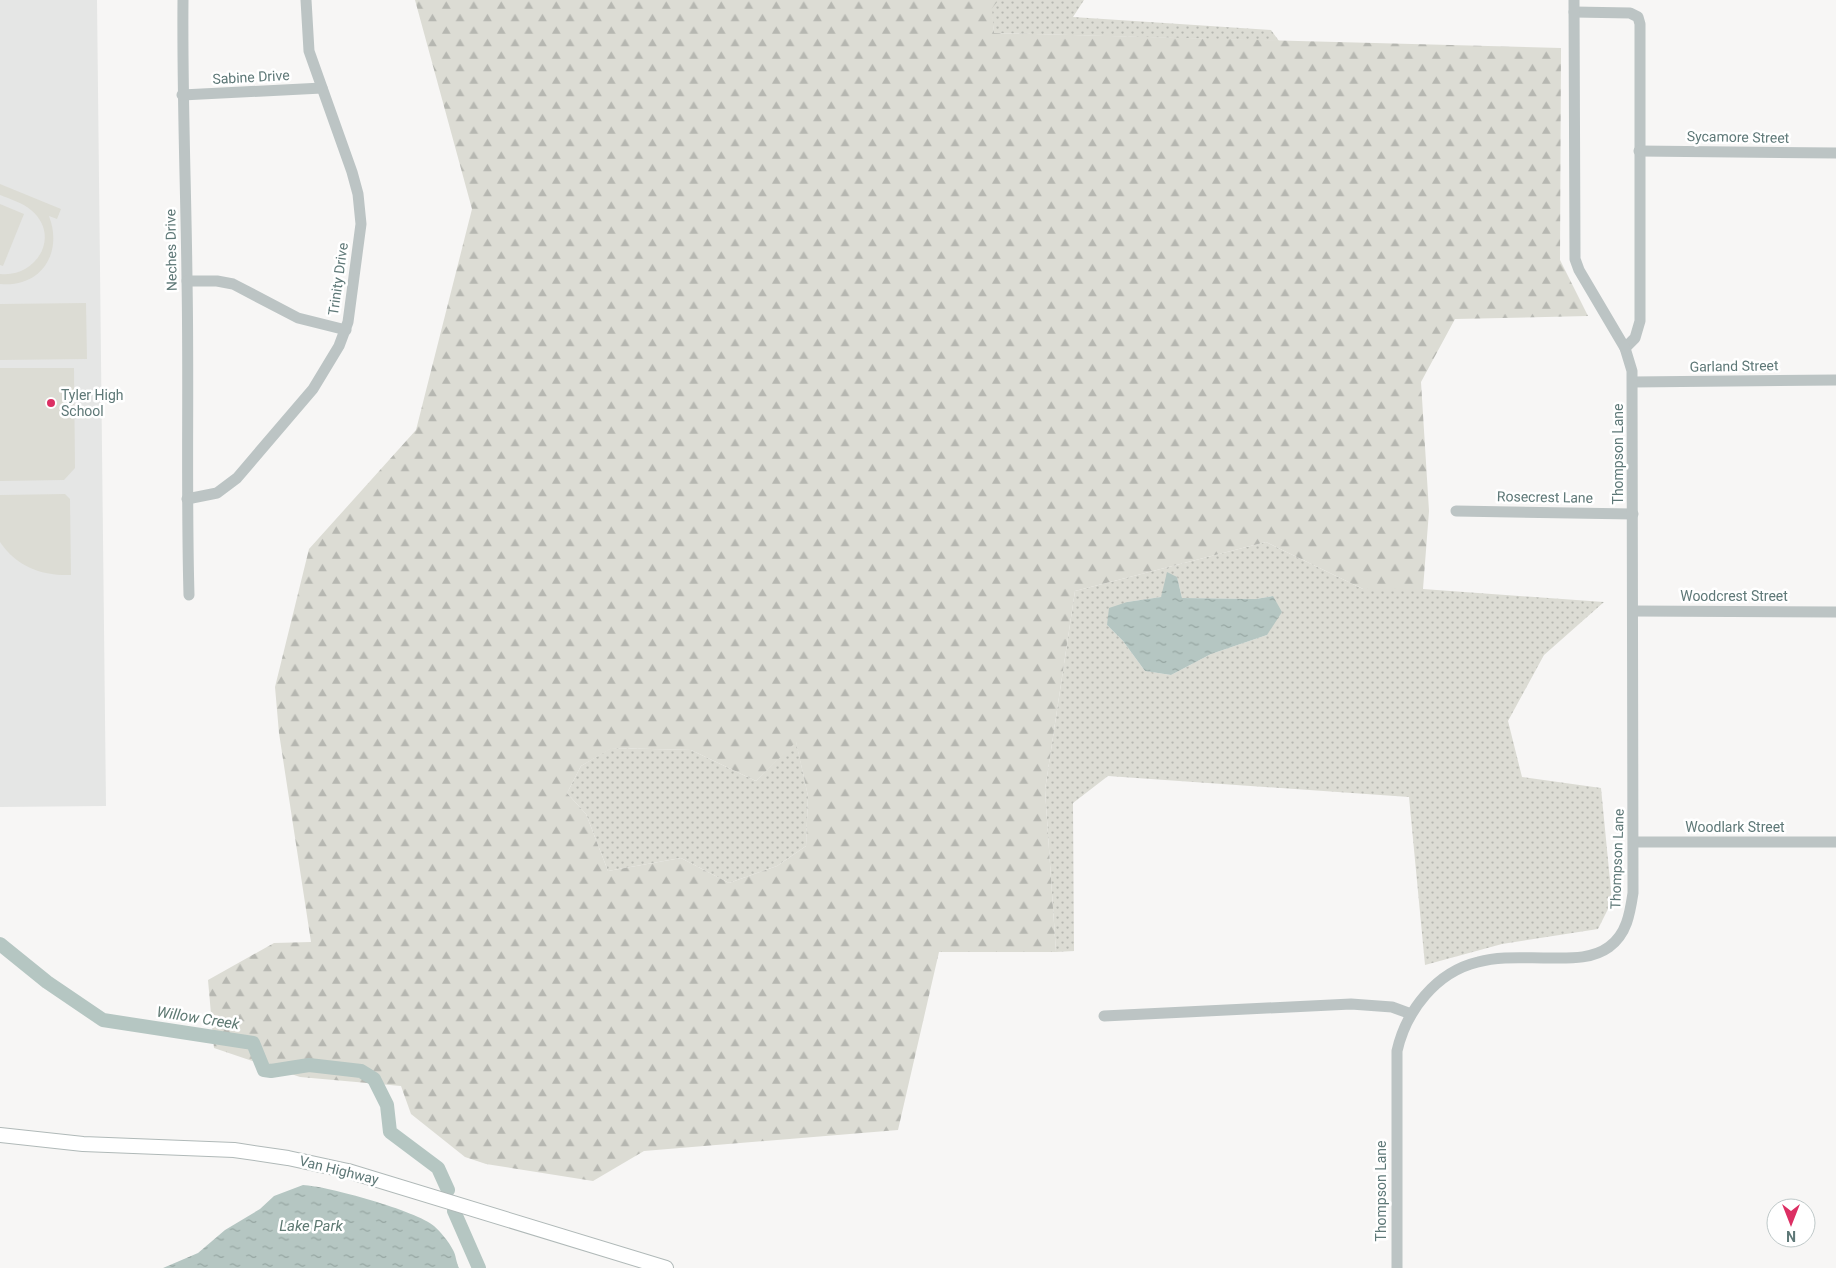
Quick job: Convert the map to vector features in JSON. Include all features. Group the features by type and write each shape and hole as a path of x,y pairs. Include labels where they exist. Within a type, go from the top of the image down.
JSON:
{"main road":[{"name":"Van Highway","path":"0,1135 83,1144 234,1150 288,1158 348,1171 660,1267"}],"street":[{"name":"Neches Drive","path":"183,0 182,95 188,281 186,499 189,595"},
{"name":"Trinity Drive","path":"186,499 217,493 237,478 314,389 346,330 361,224 352,172 309,51 306,0"},
{"name":"Thompson Lane","path":"1397,1268 1397,1051 1404,1025 1411,1014 1436,985 1468,965 1510,958 1584,957 1610,947 1624,930 1630,916 1633,893 1634,842 1632,382 1630,360 1625,348 1579,270 1575,259 1574,6 1624,12 1638,18 1640,24 1640,321 1635,338 1625,348"},
{"name":"Sabine Drive","path":"182,95 322,88"},
{"name":"Sycamore Street","path":"1639,151 1836,153"},
{"path":"188,281 217,281 233,284 249,290 279,309 298,318 346,330"},
{"name":"Garland Street","path":"1632,382 1836,380"},
{"name":"Rosecrest Lane","path":"1456,511 1633,514"},
{"name":"Woodcrest Street","path":"1632,611 1836,612"},
{"name":"Woodlark Street","path":"1634,842 1836,842"},
{"path":"1104,1016 1352,1004 1392,1007 1411,1014"}],"shaded area":[{"name":"Tyler High School","path":"0,0 97,0 106,806 0,807"}],"green space":[{"path":"415,0 999,0 992,8 994,33 1561,48 1560,260 1588,316 1455,319 1421,382 1429,511 1423,589 1363,589 1266,542 1075,591 1045,790 1056,952 939,952 898,1130 644,1151 593,1181 486,1164 465,1157 411,1114 401,1086 300,1077 214,1048 208,980 274,943 311,942 279,733 275,687 309,549 416,430 472,209","holes":["796,742 808,796 806,846 777,866 729,883 681,858 608,871 586,814 567,793 581,766 612,748 691,750 756,781"]},
{"path":"998,0 1084,0 1073,17 1271,30 1279,41 994,33 991,8"},
{"path":"0,184 61,209 57,219 49,216 53,229 53,242 51,254 46,265 38,274 15,284 0,284 0,274 13,273 24,269 34,262 41,253 44,243 44,232 40,220 31,210 20,203 0,195"},
{"path":"0,204 24,214 3,266 0,265"},
{"path":"86,303 87,359 0,360 0,304"},
{"path":"0,368 74,368 75,468 64,480 0,481"},
{"path":"65,494 70,499 71,575 40,572 22,564 0,542 0,495"},
{"path":"1266,542 1363,589 1423,589 1604,602 1544,655 1508,721 1522,777 1601,788 1612,901 1598,929 1502,944 1425,965 1409,797 1108,776 1073,803 1074,951 1056,952 1045,790 1075,591","holes":["1177,577 1182,598 1256,599 1273,596 1267,635 1211,654 1171,675 1145,671 1123,641 1107,625 1127,602 1161,597"]},
{"path":"796,741 808,796 806,846 777,866 729,883 681,858 608,871 586,814 567,793 581,766 611,748 691,750 756,781"}],"water":[{"path":"1167,572 1177,577 1182,598 1256,599 1273,596 1282,612 1267,635 1211,654 1171,675 1145,671 1123,641 1107,625 1109,608 1127,602 1161,597"},
{"name":"Lake Park","path":"303,1185 315,1186 371,1200 410,1213 424,1220 434,1226 447,1240 454,1252 459,1268 163,1268 198,1253 225,1230 260,1209 274,1196"}],"waterway":[{"name":"Willow Creek","path":"0,944 47,982 103,1020 253,1043 264,1070 271,1071 309,1065 361,1071 374,1079 387,1105 390,1132 438,1168 448,1190"},
{"name":"Willow Creek","path":"454,1211 479,1268"}],"place":[{"name":"Tyler High School","path":"51,403"}]}
